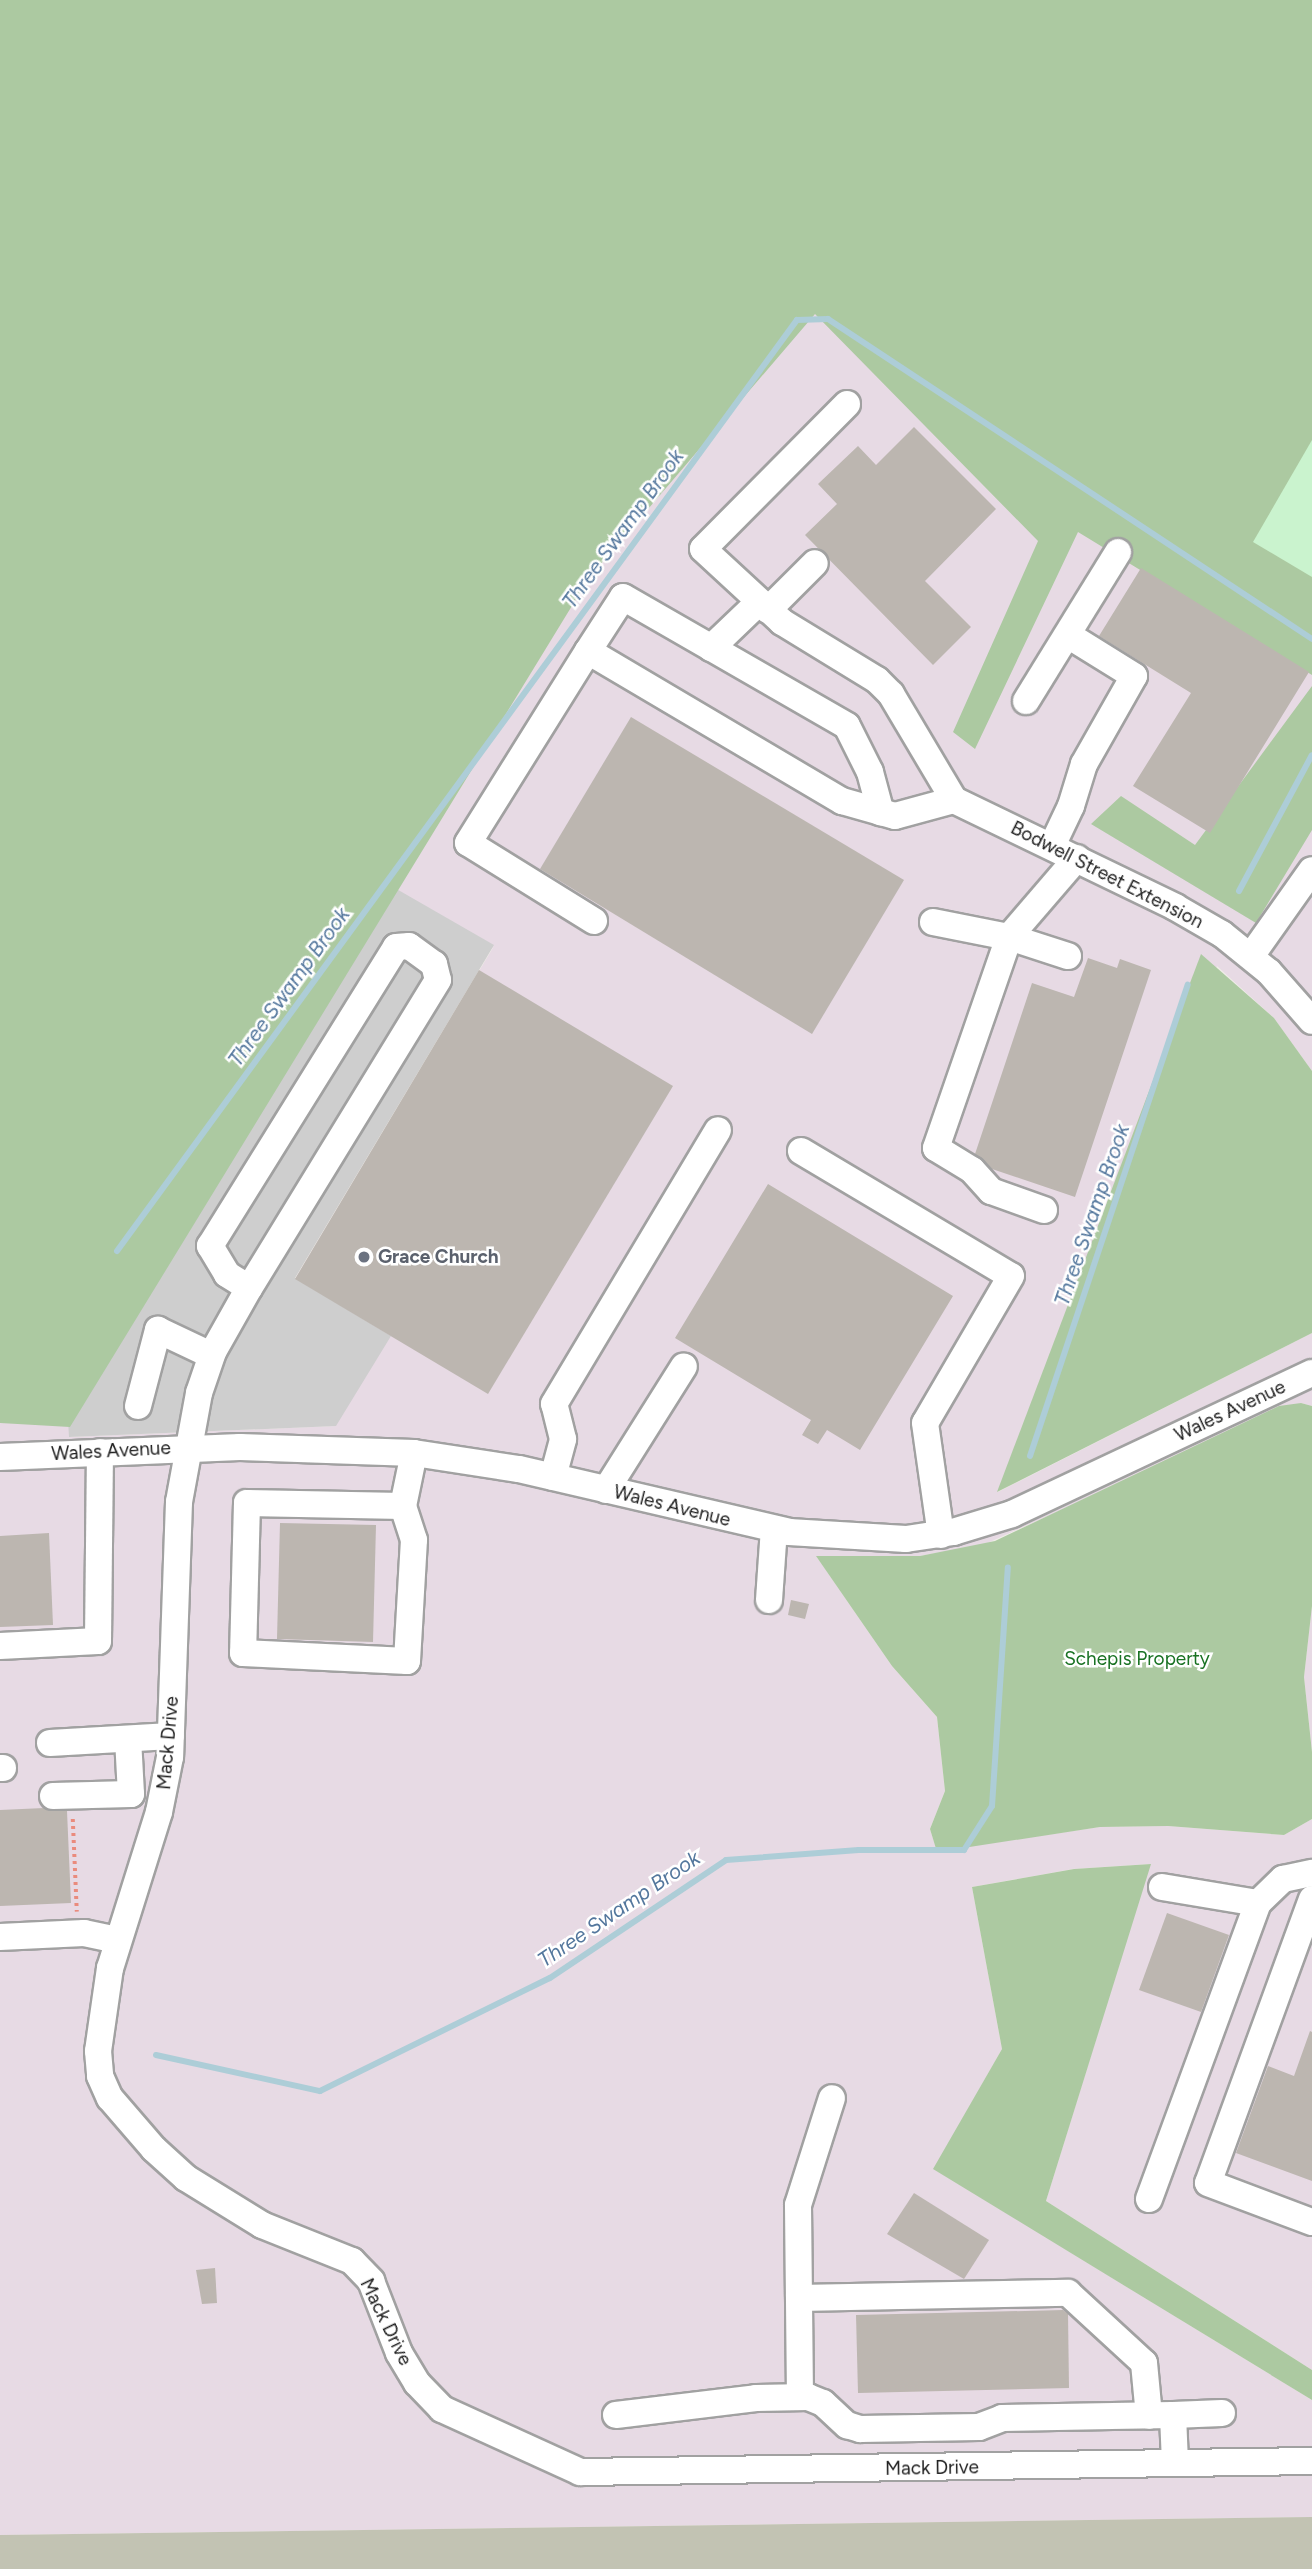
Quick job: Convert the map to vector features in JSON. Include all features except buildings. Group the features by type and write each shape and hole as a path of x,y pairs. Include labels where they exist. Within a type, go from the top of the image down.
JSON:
{"street":[{"path":"589,651 833,796 881,813 915,812 954,800 891,694 877,680 763,606 703,549 847,404"},
{"path":"1026,701 1118,552"},
{"path":"711,648 815,563"},
{"path":"594,921 468,843 623,597 847,726 870,772 881,813"},
{"path":"1052,846 1071,806 1084,764 1134,676 1068,635"},
{"name":"Bodwell Street Extension","path":"954,800 1175,906 1251,956 1312,1021"},
{"path":"1044,1210 990,1191 972,1170 936,1148 1010,937 1077,858"},
{"path":"1251,956 1312,870"},
{"path":"933,922 1010,937 1068,956"},
{"name":"Mack Drive","path":"250,1289 227,1274 210,1246 396,947 409,946 435,964 438,980 211,1355 189,1448 179,1502 171,1736 159,1812 117,1940 99,2051 100,2076 110,2098 154,2149 186,2178 262,2225 352,2261 371,2281 405,2363 442,2409 580,2472 928,2469 1312,2461"},
{"path":"553,1477 563,1439 554,1404 719,1130"},
{"path":"801,1151 1011,1276 925,1423 941,1535"},
{"path":"138,1406 158,1330 211,1355"},
{"path":"606,1490 684,1366"},
{"name":"Wales Avenue","path":"0,1457 189,1448 317,1447 414,1453 553,1477 774,1529 860,1539 941,1535 1012,1514 1312,1373"},
{"path":"0,1646 98,1641 100,1452"},
{"path":"403,1506 247,1503 243,1653 407,1661 414,1540 403,1506 414,1453"},
{"path":"769,1600 774,1529"},
{"path":"50,1743 171,1736"},
{"path":"62,1796 131,1794 128,1739"},
{"path":"1149,2199 1258,1903 1283,1879 1312,1872"},
{"path":"1162,1888 1258,1903"},
{"path":"1310,1911 1208,2183 1312,2222"},
{"path":"0,1937 78,1933 117,1940"},
{"path":"800,2397 798,2205 832,2098"},
{"path":"799,2298 1068,2293 1144,2363 1175,2463"},
{"path":"616,2415 800,2397 816,2399 847,2425 860,2429 979,2427 1002,2418 1223,2413"},
{"path":"927,2428 928,2469"}],"path":[{"path":"62,1796 78,1933"}],"shaded area":[{"path":"0,0 352,0 1312,577 1312,1071 1274,1018 1217,966 1080,1280 998,1492 1312,1333 1312,1406 1301,1403 983,1545 920,1556 817,1557 892,1666 937,1717 945,1791 930,1829 937,1851 1100,1827 1168,1826 1284,1835 1312,1819 1312,2370 1046,2201 1150,1864 1073,1869 972,1887 1002,2049 934,2169 1312,2400 1312,2517 0,2535","holes":["494,946 295,1279 336,1426 69,1437"]},
{"path":"360,868 494,945 295,1278 391,1336 336,1426 69,1437 61,1303"},
{"path":"1312,1606 1312,1752 1304,1677"},
{"path":"1312,2517 1312,2569 0,2569 0,2535"}],"green space":[{"path":"0,0 1312,0 1312,675 1078,532 975,749 953,732 1038,541 815,314 589,578 70,1427 0,1423"},
{"path":"1312,440 1312,577 1253,542"},
{"path":"1312,686 1312,830 1256,923 1091,824 1121,796 1195,845"},
{"path":"1201,954 1274,1018 1312,1071 1312,1333 997,1492"},
{"name":"Schepis Property","path":"1301,1403 1312,1406 1312,1606 1304,1677 1312,1752 1312,1819 1284,1835 1168,1826 1100,1827 937,1852 930,1829 945,1791 937,1717 892,1666 816,1556 920,1556 995,1541 1279,1406"},
{"path":"1151,1864 1046,2201 1312,2370 1312,2400 933,2169 1002,2049 972,1887 1074,1869"}],"waterway":[{"name":"Three Swamp Brook","path":"117,1251 797,320 828,319 1312,639"},
{"name":"Three Swamp Brook","path":"1239,891 1312,755"},
{"name":"Three Swamp Brook","path":"1030,1456 1188,985"},
{"name":"Three Swamp Brook","path":"156,2055 320,2091 550,1978 726,1860 859,1850 964,1850 992,1806 1008,1568"}],"place":[{"name":"Grace Church","path":"364,1257"}]}
